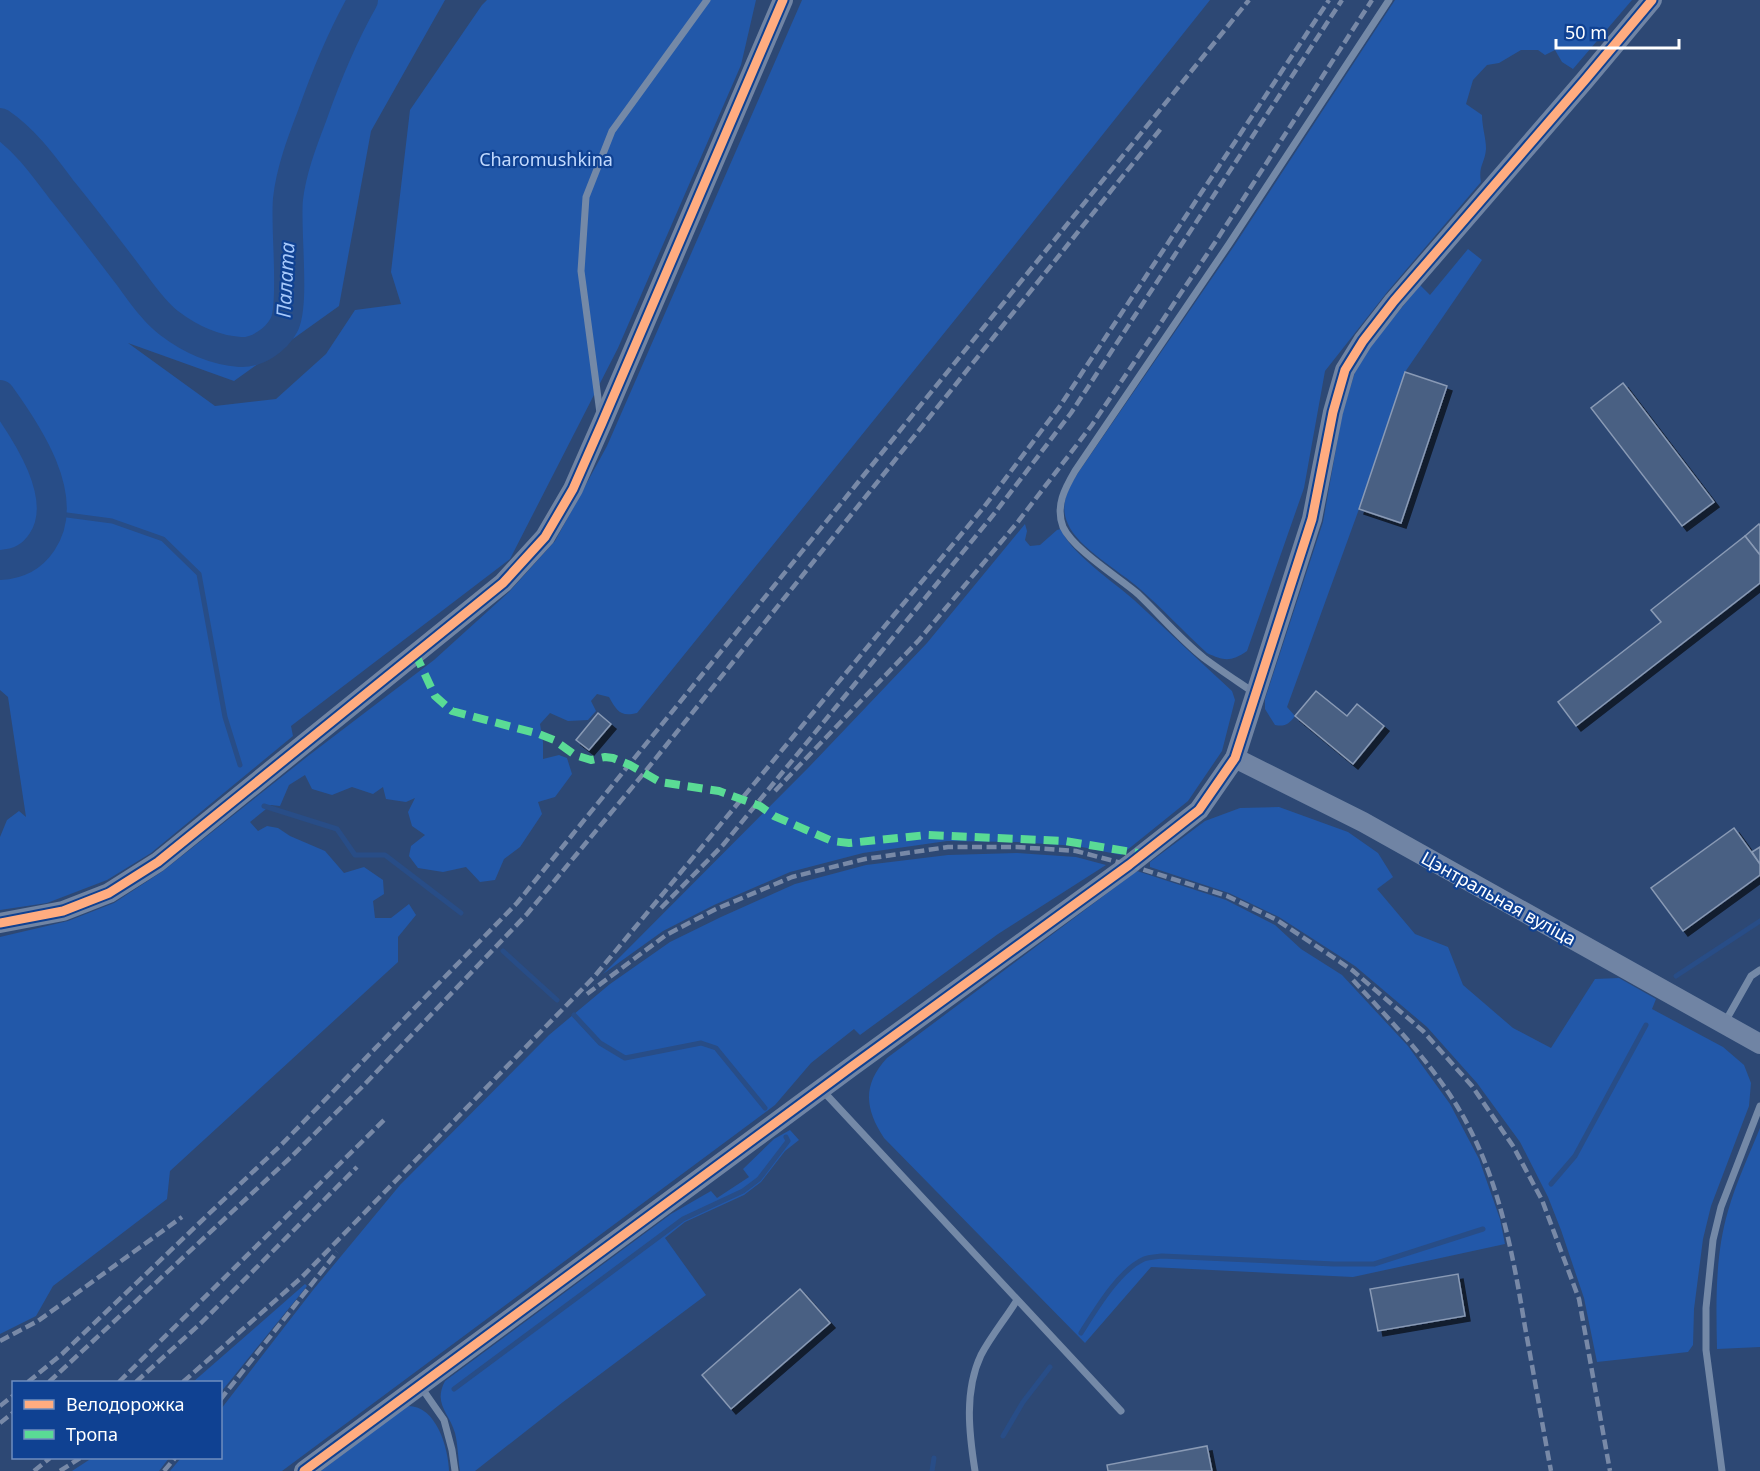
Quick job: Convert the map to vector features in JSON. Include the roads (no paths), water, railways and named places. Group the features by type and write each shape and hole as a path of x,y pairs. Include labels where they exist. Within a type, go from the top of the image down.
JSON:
{"street":[{"path":"0,923 72,908 109,893 158,861 503,584 545,537 573,489 783,0"},
{"path":"304,1471 821,1089 1129,865 1199,810 1235,758 1312,519 1333,412 1345,370 1394,302 1652,0"},
{"name":"Цэнтральная вуліца","path":"1235,758 1363,822 1760,1044"}],"lane":[{"path":"602,423 581,271 586,197 612,131 707,0"},
{"path":"1255,694 1202,657 1137,594 1069,536 1063,526 1060,513 1061,500 1064,489 1075,471 1229,244 1389,0"},
{"path":"1724,1024 1751,976 1760,970"},
{"path":"821,1089 1121,1411"},
{"path":"1722,1471 1706,1350 1706,1308 1713,1240 1721,1207 1760,1106"},
{"path":"975,1471 969,1412 972,1385 981,1356 1017,1300"},
{"path":"420,1384 444,1420 452,1450 454,1471"}],"waterway":[{"name":"Палата","path":"0,123 26,145 163,318 185,334 211,346 240,352 259,348 281,331 287,315 289,301 288,199 301,146 329,71 363,0"},
{"name":"Палата","path":"0,395 33,446 49,486 52,506 50,525 38,547 24,559 0,565"},
{"path":"52,513 112,521 163,539 199,574 225,717 240,765"},
{"path":"264,806 337,829 355,855 385,855 461,913"},
{"path":"1676,976 1760,921"},
{"path":"503,951 557,1000"},
{"path":"574,1015 600,1043 625,1058 701,1043 716,1048 765,1108"},
{"path":"1551,1184 1575,1156 1646,1025"},
{"path":"454,1389 683,1219 743,1191 759,1179 788,1141 786,1137"},
{"path":"1081,1333 1117,1281 1135,1264 1146,1258 1162,1256 1374,1264 1483,1229"},
{"path":"1003,1436 1023,1402 1050,1367"},
{"path":"932,1471 934,1458"}],"railway":[{"path":"29,1381 62,1354 280,1146 517,903 1249,0"},
{"path":"184,1381 302,1277 594,977 984,507 1060,406 1329,0"},
{"path":"661,908 723,845 994,514 1071,413 1342,0"},
{"path":"775,791 919,640 1017,523 1092,425 1216,241 1372,0"},
{"path":"50,1381 290,1158 365,1084 527,914 644,773 1163,126"},
{"path":"587,994 666,935 716,909 792,877 865,859 948,847 1017,847 1076,851 1227,896 1277,920 1352,970 1423,1031 1472,1086 1513,1146 1542,1200 1579,1299 1610,1471"},
{"path":"1353,980 1430,1067 1468,1124 1481,1152 1508,1238 1551,1471"},
{"path":"120,1381 385,1119"},
{"path":"137,1381 201,1323 357,1167"},
{"path":"0,1341 38,1321 182,1217"},
{"path":"222,1397 337,1252"},
{"path":"0,1406 12,1397"},
{"path":"0,1423 12,1414"},
{"path":"34,1471 49,1459"},
{"path":"60,1471 78,1459"},
{"path":"164,1471 174,1459"}],"park label":[{"name":"Charomushkina","path":"546,159"}]}
